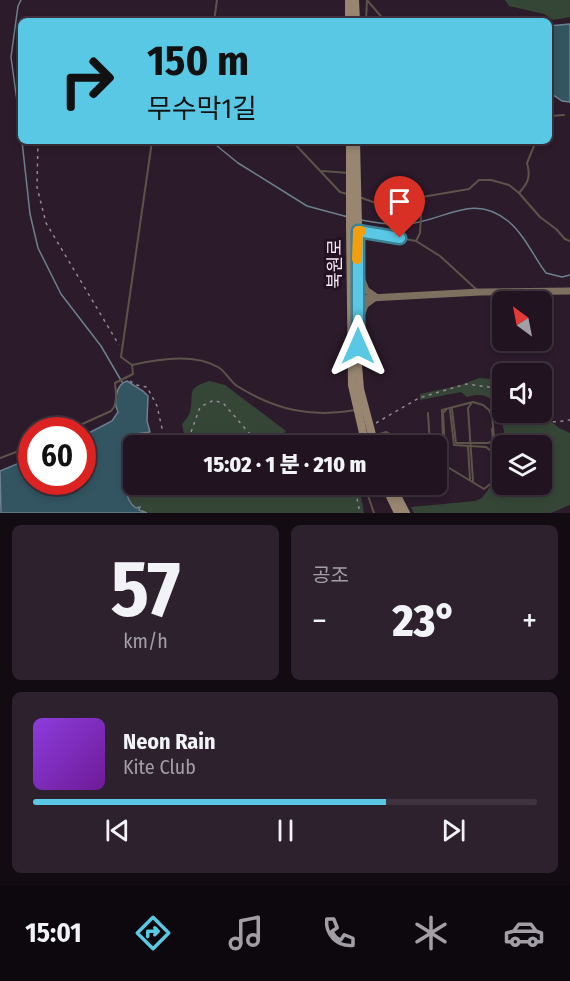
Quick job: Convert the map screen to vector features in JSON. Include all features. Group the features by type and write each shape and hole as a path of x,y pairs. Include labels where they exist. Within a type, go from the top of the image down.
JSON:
{"main road":[{"path":"349,0 349,18"},
{"path":"355,0 356,18"},
{"path":"350,144 355,227"},
{"path":"353,178 357,144"},
{"name":"북원로","path":"355,227 357,268 354,299 358,326 360,389 369,427 368,435"},
{"name":"북원로","path":"355,227 352,385 356,410 365,435"},
{"path":"389,495 398,513"},
{"path":"397,495 406,513"}],"street":[{"path":"357,268 366,290 379,298"},
{"path":"354,299 480,292 570,291"},
{"path":"358,326 365,305 379,298"}],"lane":[{"path":"214,18 217,0"},
{"path":"366,18 367,0"},
{"path":"367,0 383,18"},
{"path":"552,116 564,115"},
{"path":"152,144 121,357 132,365 179,358 206,362 223,371 234,384 283,408 302,412 356,410"},
{"path":"295,144 340,192 376,202 407,202 422,196 469,189 479,180 491,180 509,185 540,217 570,241"},
{"path":"519,193 528,183 530,172 527,163 536,144"},
{"path":"321,171 353,178"},
{"path":"416,241 420,232 422,196"},
{"path":"355,227 416,241 440,256 480,292"},
{"path":"96,418 114,408 116,384 133,374 132,365"},
{"path":"471,404 468,408 471,480"},
{"path":"443,435 442,411 471,404 483,406 490,413 493,441 488,444 470,445"},
{"path":"444,435 443,413 445,410 471,404 486,407 492,416 498,476 485,489 471,480"},
{"path":"447,466 484,488 498,475 495,453 486,447 455,442 451,409"},
{"path":"428,413 429,435"},
{"path":"0,459 18,452"},
{"path":"368,495 374,513"}],"path":[{"path":"38,144 37,187 46,223 122,348"},
{"path":"126,377 136,385 147,387 157,406 164,435"},
{"path":"369,427 419,398 466,384 492,388"},
{"path":"190,435 200,407 214,400 224,404 249,435"},
{"path":"552,422 570,420"},
{"path":"356,495 360,513"}],"green space":[{"path":"505,0 570,0 570,17 553,20 544,14 509,6"},
{"path":"479,378 492,379 492,400 478,395 467,397 461,392 420,400 420,394 461,385"},
{"path":"209,381 225,385 286,431 282,435 184,435 182,424 190,412 192,392 196,387"},
{"path":"552,422 570,433 570,505 551,513 414,513 411,507 475,501 482,498 492,485 492,495 552,495 552,435 505,435 502,423"},
{"path":"127,495 361,495 364,513 147,513 138,509"}],"water":[{"path":"570,24 570,102 562,101 552,94 552,26"},
{"path":"127,381 148,396 147,421 150,432 123,435 123,495 127,495 136,508 140,507 139,510 147,513 1,513 0,471 18,463 18,495 96,495 96,429 112,421 118,412 116,399 123,383"}],"waterway":[{"path":"18,109 11,57 18,6 21,0"},
{"path":"519,18 529,18"},
{"path":"22,144 30,214 38,248 61,294 101,346 122,382"},
{"path":"215,144 238,163 307,206 348,217"},
{"path":"361,220 407,224 458,210 482,209 495,213 514,226 546,273 562,277 570,275"}],"slow traffic":[{"path":"357,259 358,231 361,231"}],"route":[{"path":"358,346 358,231 400,238"}]}
